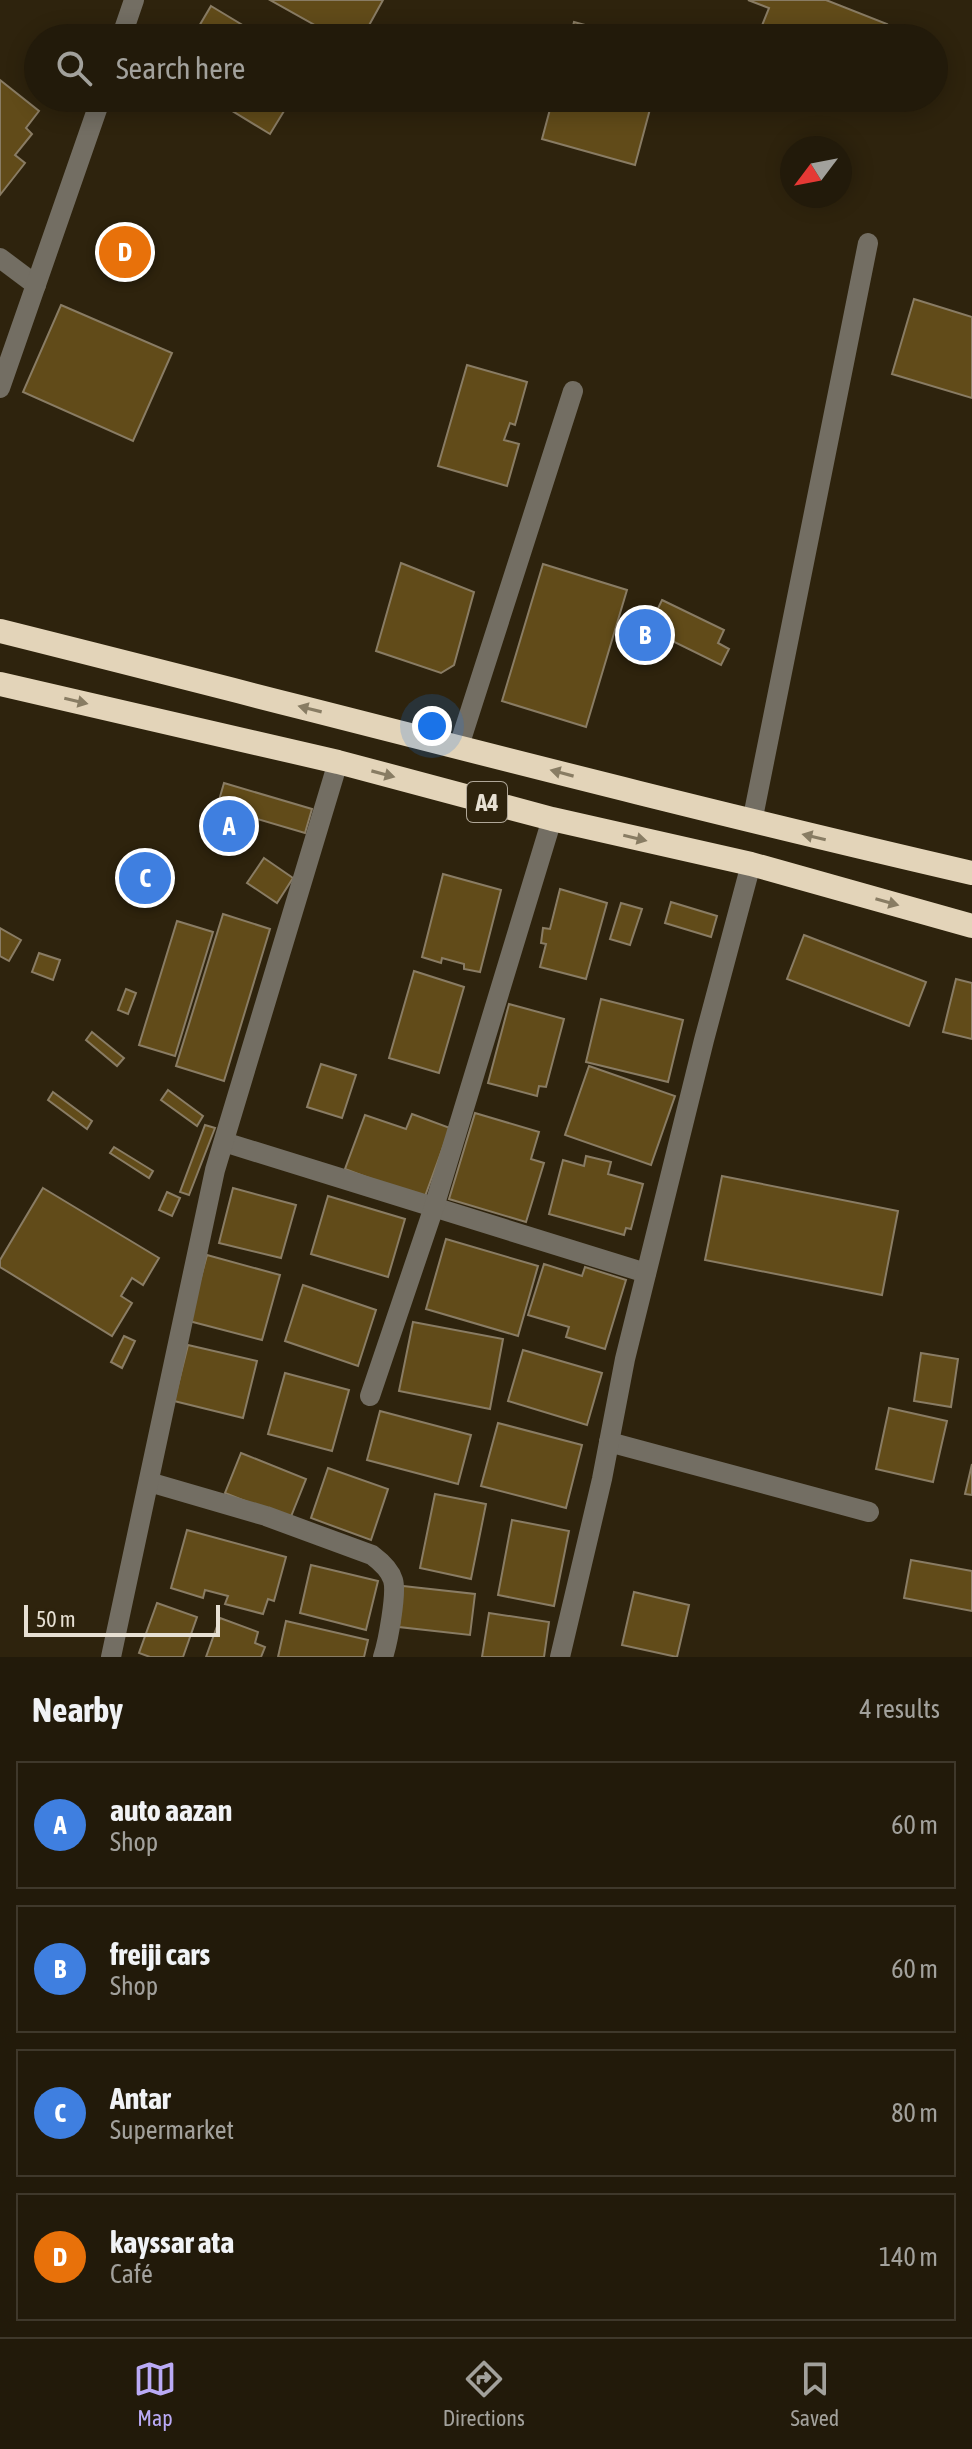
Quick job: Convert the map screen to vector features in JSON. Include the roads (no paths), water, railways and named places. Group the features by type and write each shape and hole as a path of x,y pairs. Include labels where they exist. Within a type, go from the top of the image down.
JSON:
{"highway":[{"name":"A4","path":"0,631 752,822 972,873"},
{"name":"A4","path":"0,684 338,762 552,819 751,864 972,926"}],"street":[{"path":"126,24 134,0"},
{"path":"0,388 96,112"},
{"path":"752,822 868,243"},
{"path":"0,258 36,285"},
{"path":"459,746 573,391"},
{"path":"111,1657 215,1170 338,762"},
{"path":"370,1396 434,1207 552,819"},
{"path":"560,1657 625,1359 751,864"},
{"path":"224,1142 646,1273"},
{"path":"609,1442 869,1512"},
{"path":"149,1482 266,1516 372,1555 389,1572 394,1582 388,1642 383,1657"}],"place":[{"name":"kayssar ata","path":"125,252"},
{"name":"freiji cars","path":"645,635"},
{"name":"auto aazan","path":"229,826"},
{"name":"Antar","path":"145,878"}]}
